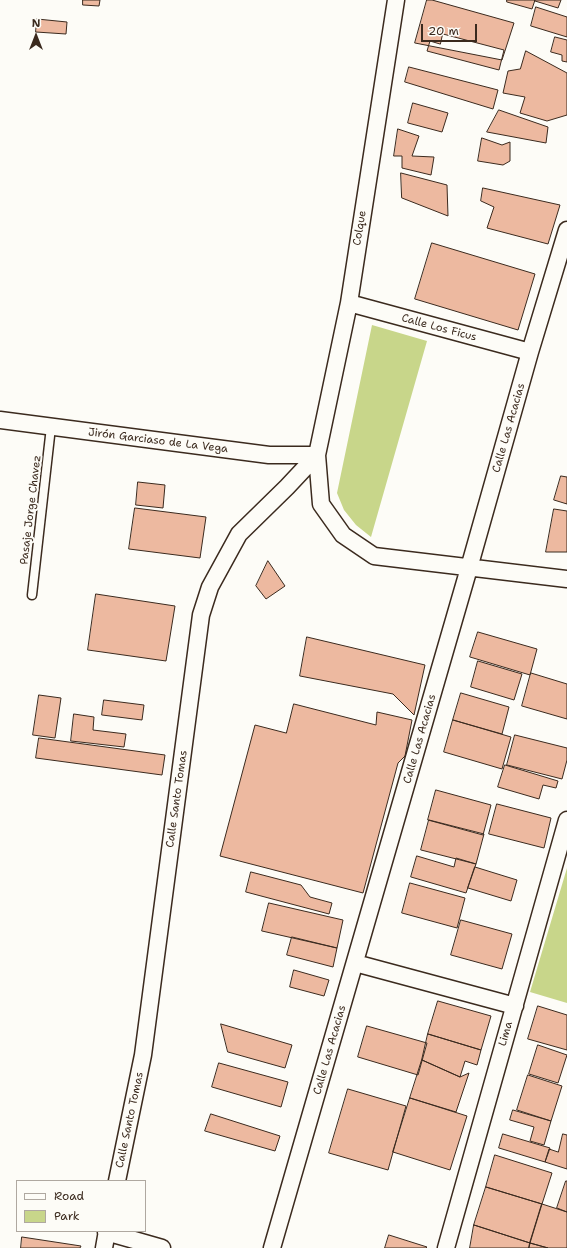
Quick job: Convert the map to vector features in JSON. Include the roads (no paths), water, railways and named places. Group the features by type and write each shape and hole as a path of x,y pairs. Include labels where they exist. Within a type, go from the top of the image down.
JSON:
{"street":[{"name":"Colque","path":"396,0 348,303 317,455 321,504 343,535 374,556 567,579"},
{"name":"Calle Las Acacias","path":"272,1248 530,352 567,230"},
{"name":"Calle Los Ficus","path":"348,303 530,352"},
{"name":"Jirón Garciaso de La Vega","path":"0,420 269,455 317,455"},
{"name":"Calle Santo Tomas","path":"117,1180 143,1055 201,615 210,587 239,534 317,455"},
{"name":"Lima","path":"446,1248 566,826"},
{"path":"355,962 514,1006"},
{"path":"104,1248 107,1232 162,1248"}],"lane":[{"name":"Pasaje Jorge Chavez","path":"32,594 51,427"}]}
